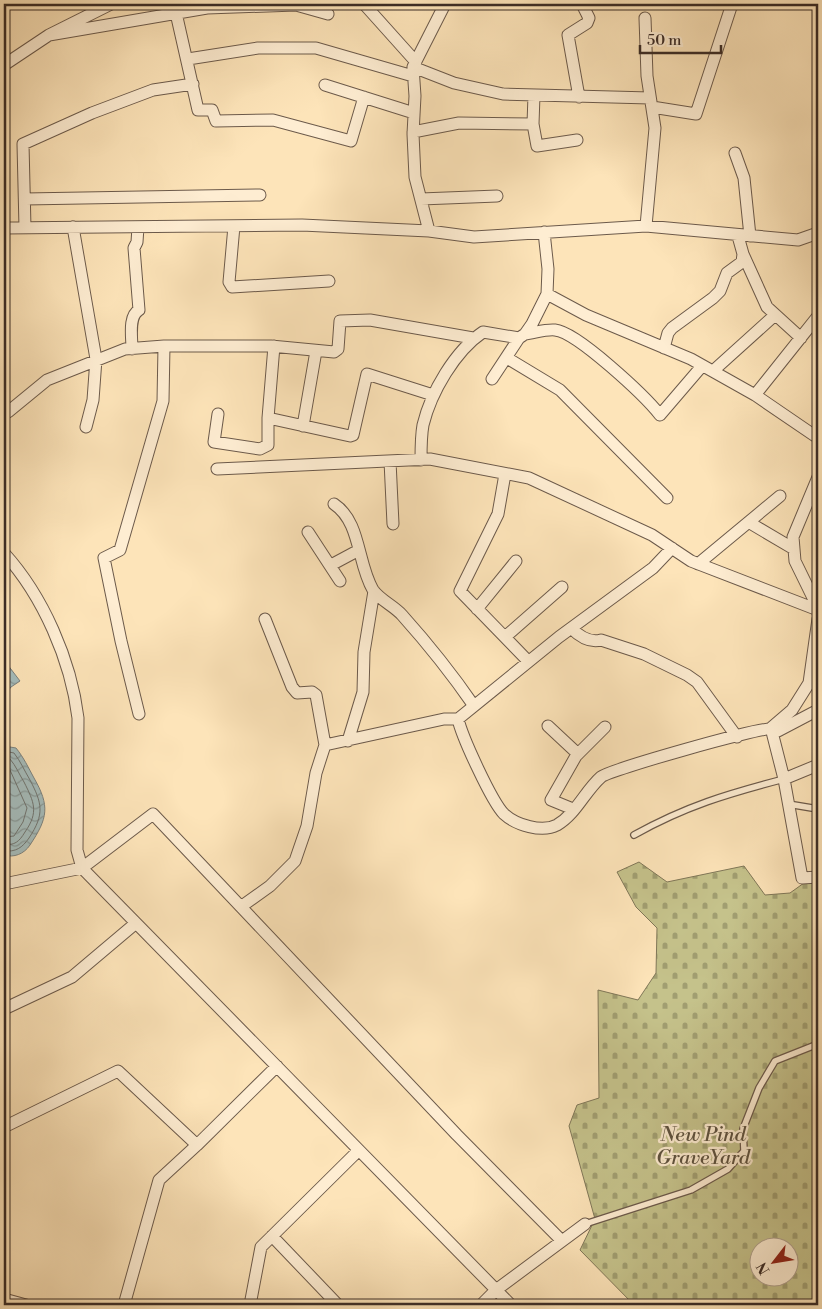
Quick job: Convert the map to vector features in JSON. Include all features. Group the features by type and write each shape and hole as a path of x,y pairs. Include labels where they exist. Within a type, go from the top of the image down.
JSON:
{"street":[{"path":"4,65 49,35 111,4"},
{"path":"364,4 414,68"},
{"path":"429,231 415,177 413,132 414,68 445,4"},
{"path":"579,97 568,35 587,23 589,18 582,4"},
{"path":"188,59 258,48 316,48 414,68 454,83 503,94 651,102 696,114 732,4"},
{"path":"49,35 208,8 296,5 328,14"},
{"path":"176,13 188,59 198,110 212,110 216,121 273,120 351,141 364,97"},
{"path":"645,18 647,76 655,128 646,226"},
{"path":"25,228 23,144 25,142 152,90 192,84"},
{"path":"325,85 414,113"},
{"path":"534,95 533,124 537,146 577,140"},
{"path":"413,132 459,123 533,124"},
{"path":"735,153 744,178 750,236"},
{"path":"25,200 260,195"},
{"path":"421,199 497,196"},
{"path":"4,228 302,225 429,231 474,237 646,226 672,227 738,236 798,240 818,233"},
{"path":"234,226 230,282 232,287 330,281"},
{"path":"74,227 96,359 93,400 86,427"},
{"path":"132,349 132,319 134,312 139,310 134,248 137,242 138,227"},
{"path":"492,379 522,336 546,294 548,269 544,232"},
{"path":"738,236 743,254 768,307 801,338"},
{"path":"664,348 672,328 720,291 727,273 742,262 743,254"},
{"path":"546,294 586,315 702,366 755,395 818,438"},
{"path":"713,372 775,315"},
{"path":"755,395 818,316"},
{"path":"4,407 8,412 47,380 96,359 132,349 164,346 274,346 334,352 338,349 340,321 370,320 473,338"},
{"path":"421,460 423,426 433,395 453,361 473,338 483,332 522,336 556,330 574,339 638,390 660,415 702,366"},
{"path":"139,714 121,641 104,558 120,550 150,451 163,401 164,346"},
{"path":"218,414 214,442 260,449 268,445 268,418 274,346"},
{"path":"303,426 316,351"},
{"path":"507,358 560,390 667,498"},
{"path":"268,418 353,435 367,374 433,395"},
{"path":"217,469 430,459 529,478 652,535 698,564 818,609"},
{"path":"390,461 393,524"},
{"path":"505,474 498,514 460,591 528,661"},
{"path":"818,477 792,537 795,561 818,609"},
{"path":"698,564 750,523 780,496"},
{"path":"334,504 348,517 374,591 364,652 363,692 348,741"},
{"path":"750,523 794,549"},
{"path":"308,532 340,581"},
{"path":"325,745 444,719 458,719 528,661 653,568 672,548"},
{"path":"331,565 359,550"},
{"path":"4,553 26,580 48,615 76,698 78,718 77,850 82,868 511,1305"},
{"path":"477,609 516,561"},
{"path":"505,637 562,587"},
{"path":"374,591 400,613 447,667 474,706"},
{"path":"242,906 270,886 295,861 307,826 316,773 325,745 316,695 312,692 297,693 292,687 265,618"},
{"path":"458,719 462,735 504,813 517,823 537,828 557,825 574,809 601,776 634,764 771,728 792,710 809,683 818,620"},
{"path":"572,628 581,637 595,642 601,640 644,654 687,674 697,682 737,737"},
{"path":"771,728 778,732 818,710"},
{"path":"548,726 578,754"},
{"path":"574,809 551,800 578,754 605,727"},
{"path":"771,728 784,779 802,878 818,877"},
{"path":"784,779 818,765"},
{"path":"4,884 82,868 153,814 457,1135 562,1241"},
{"path":"4,1009 72,977 136,923"},
{"path":"124,1305 159,1180 277,1066"},
{"path":"4,1127 118,1072 197,1145"},
{"path":"250,1305 261,1247 359,1150"},
{"path":"481,1305 496,1290 585,1224"},
{"path":"272,1236 338,1305"},
{"path":"4,1299 26,1305"}],"lane":[{"path":"634,835 671,814 719,796 784,779"},
{"path":"788,804 818,809"},
{"path":"585,1224 691,1190 728,1169 744,1151 743,1130 759,1088 775,1061 818,1044"}],"green space":[{"name":"New Pind GraveYard","path":"639,862 667,882 744,866 765,895 790,893 818,873 818,1305 634,1305 580,1250 595,1219 569,1126 577,1105 599,1098 598,990 638,1000 656,973 657,928 636,907 617,872"}],"water":[{"path":"4,660 20,681 11,687 4,696"},
{"path":"4,746 16,748 19,752 43,796 45,804 45,812 36,836 28,848 15,856 4,855"}]}
